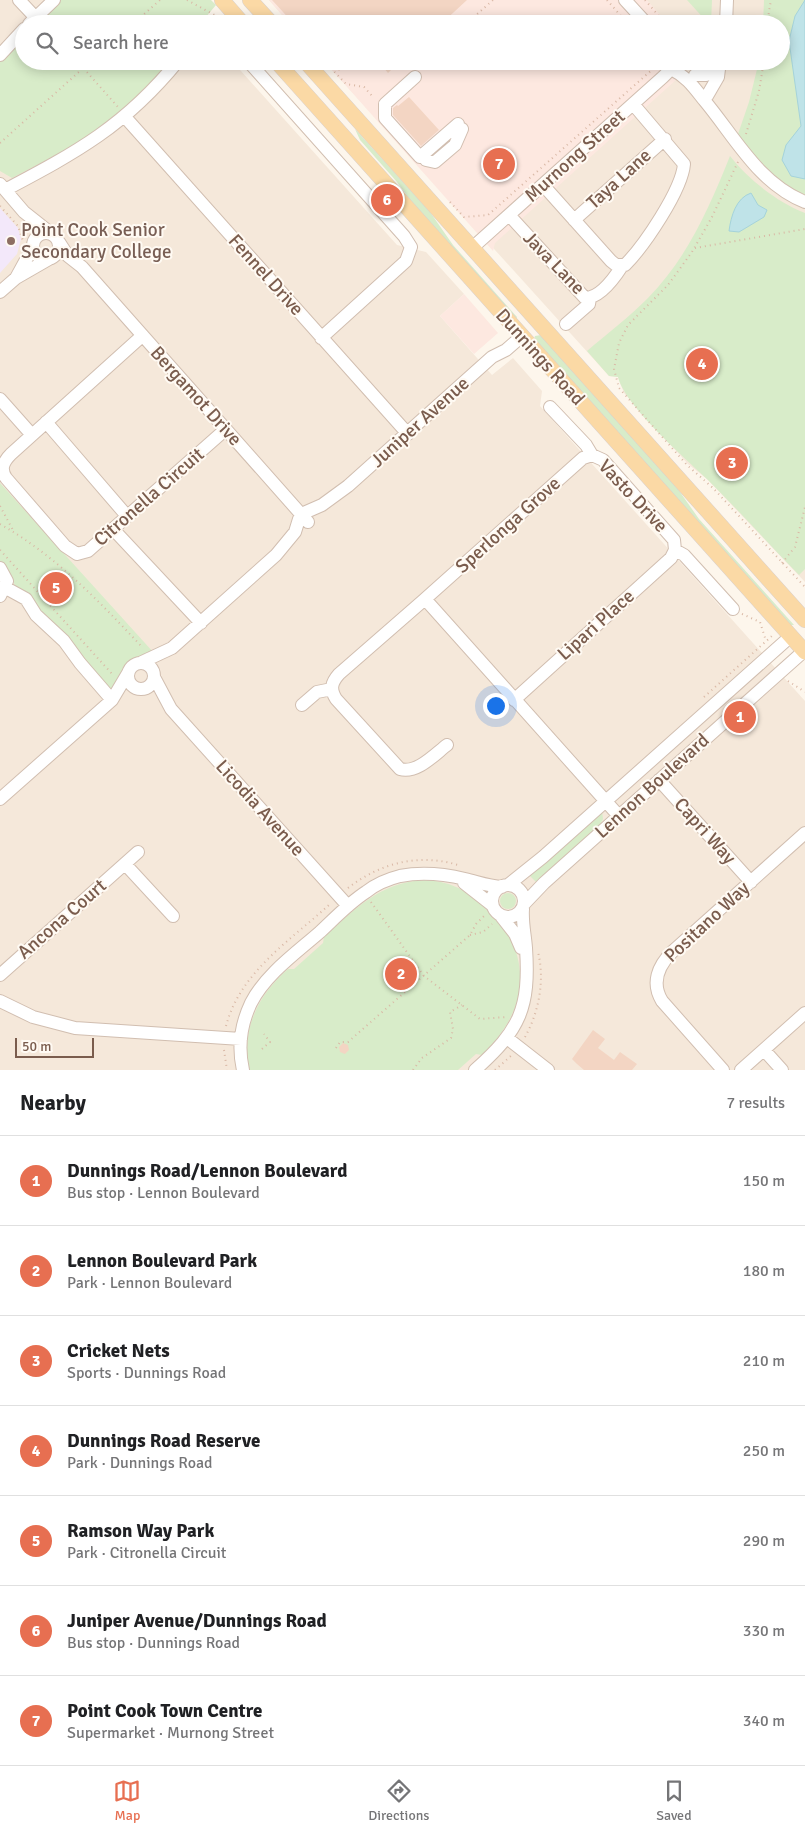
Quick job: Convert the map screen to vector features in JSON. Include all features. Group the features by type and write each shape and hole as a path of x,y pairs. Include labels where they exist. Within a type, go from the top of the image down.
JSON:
{"main road":[{"path":"222,0 235,15"},
{"path":"250,0 264,15"},
{"name":"Dunnings Road","path":"284,70 805,651"},
{"name":"Dunnings Road","path":"313,70 805,620"},
{"path":"350,111 348,129 363,160"},
{"path":"518,333 535,318"},
{"path":"791,636 805,625"}],"street":[{"path":"19,0 29,15"},
{"path":"38,15 54,0"},
{"path":"625,0 639,15"},
{"path":"726,15 727,0"},
{"path":"0,55 15,39"},
{"path":"2,187 71,155 125,117 170,70"},
{"path":"256,70 404,236 411,247 406,261 321,338"},
{"name":"Murnong Street","path":"472,248 633,104 667,70"},
{"path":"679,70 709,101"},
{"path":"684,70 694,75 706,75 712,70"},
{"path":"709,101 717,82 719,70"},
{"path":"694,75 745,154 780,189 805,202"},
{"path":"415,77 385,104 384,118 423,159 460,127"},
{"name":"Java Lane","path":"509,215 581,295 590,298 616,276 622,266 646,240 660,218 684,169 682,158 633,104"},
{"name":"Fennel Drive","path":"125,117 408,434"},
{"name":"Taya Lane","path":"574,220 665,139"},
{"path":"543,185 611,261 622,266"},
{"name":"Bergamot Drive","path":"2,187 24,212 56,238 68,256 79,264 88,277 305,519"},
{"name":"Bergamot Drive","path":"24,212 29,246"},
{"path":"0,292 16,278 50,259 58,252 56,238 42,234 36,238 29,246 16,278"},
{"path":"29,246 39,257 50,259"},
{"name":"Bergamot Drive","path":"50,259 67,264 88,277"},
{"path":"566,324 589,304 590,298"},
{"name":"Juniper Avenue","path":"305,519 332,508 348,486 492,357 506,350 518,333"},
{"name":"Citronella Circuit","path":"142,336 7,458 2,471 64,546 77,554 83,554 226,429"},
{"path":"0,400 32,435"},
{"name":"Vasto Drive","path":"550,407 586,445 592,455 602,460 675,542 676,550 688,559 733,609"},
{"path":"46,422 127,516"},
{"name":"Sperlonga Grove","path":"332,689 333,683 339,674 583,458 592,455"},
{"path":"112,700 150,686 154,676 172,648 276,555 296,544 305,519"},
{"path":"114,528 201,623"},
{"name":"Lipari Place","path":"514,700 671,558 676,550"},
{"path":"0,568 6,578 3,592 26,599 36,615 64,641 112,700"},
{"path":"425,599 619,816"},
{"name":"Lennon Boulevard","path":"505,886 518,878 791,636"},
{"path":"0,799 112,700 132,666 144,657 172,648"},
{"name":"Lennon Boulevard","path":"523,907 539,888 805,651"},
{"path":"144,657 154,676"},
{"path":"128,673 130,684 140,689"},
{"name":"Licodia Avenue","path":"154,676 171,709 348,906"},
{"name":"Licodia Avenue","path":"140,689 171,709"},
{"path":"302,705 316,692 332,689 336,699 405,775 447,744"},
{"name":"Capri Way","path":"659,780 751,882"},
{"name":"Positano Way","path":"723,1070 662,1001 657,990 656,978 662,962 672,952 805,833"},
{"name":"Ancona Court","path":"0,975 138,852"},
{"path":"125,864 173,916"},
{"path":"243,1070 241,1039 247,1014 262,987 364,893 381,883 402,876 434,874 480,885 505,886 520,891 523,907 527,984 520,1015 507,1038 475,1070"},
{"path":"451,877 470,888 497,920 515,934 525,957"},
{"path":"488,910 494,893 505,886"},
{"path":"497,920 515,916 523,907"},
{"path":"0,1001 39,1019 76,1028 241,1039"},
{"path":"741,1070 805,1013"},
{"path":"507,1038 548,1070"},
{"path":"764,1050 782,1070"}],"path":[{"path":"143,15 160,0"},
{"path":"187,0 213,15"},
{"path":"476,15 493,0"},
{"path":"607,0 620,15"},
{"path":"645,0 658,15"},
{"path":"769,15 771,0"},
{"path":"0,143 81,70"},
{"path":"85,70 123,112 125,117"},
{"path":"333,70 346,84 364,87 378,101"},
{"path":"450,202 464,217 488,216 652,70"},
{"path":"740,130 746,134 759,91 762,70"},
{"path":"745,154 728,179 712,217 695,248 668,286 628,325 619,343 614,369 619,388 687,465 713,488 805,587"},
{"path":"0,206 21,232 23,241 29,246"},
{"path":"695,248 805,229"},
{"path":"0,506 14,532"},
{"path":"782,563 794,547 805,507"},
{"path":"0,524 44,552 75,578 144,657"},
{"path":"0,550 116,679"},
{"path":"700,700 766,641 760,622 733,609"},
{"path":"781,686 792,676"},
{"path":"788,680 805,692"},
{"path":"227,1070 224,1039 229,1015 253,973 338,896 356,882 384,866 405,861 428,859 462,866"},
{"path":"356,882 424,976 480,1019 520,1015"},
{"path":"336,1048 340,1042 348,1042 470,935 476,924 488,910"},
{"path":"470,935 483,932 497,920"},
{"path":"495,1070 518,1047 530,1029 539,1000 541,968 537,946"},
{"path":"413,1070 426,1056 452,1038 453,1029 450,1012 462,1005"},
{"path":"262,1049 270,1042 264,1034"}],"shaded area":[{"path":"0,0 177,0 81,15 15,15 15,70 240,70 397,245 426,252 464,294 440,316 492,375 513,358 542,391 540,406 805,701 805,1070 0,1070"},
{"path":"269,0 805,0 805,582 707,479 688,464 624,393 618,377 609,376 332,70 790,70 790,15 282,15"},
{"path":"269,0 647,0 660,15 282,15"},
{"path":"332,70 687,70 495,243 493,251"},
{"name":"Point Cook Senior Secondary College","path":"0,208 18,228 21,239 17,254 0,273"},
{"path":"464,294 498,333 474,354 440,316"}],"green space":[{"path":"61,0 211,0 216,5 208,15 45,15"},
{"path":"687,0 712,0 711,15 701,15"},
{"path":"764,0 805,0 805,195 785,184 767,169 738,134 749,102 757,70 790,70 790,15 763,15"},
{"path":"15,44 15,70 165,70 143,94 87,139 12,178 0,171 0,61"},
{"path":"355,129 430,212 453,245 517,317 516,320 430,227 397,182 360,140"},
{"path":"730,156 745,173 764,189 784,203 805,213 805,569 799,575 720,492 643,417 623,389 618,377 609,376 587,351 648,298 675,266 705,213"},
{"path":"541,335 675,485 699,519 794,625 789,625 534,339 535,336"},
{"path":"0,483 154,653 129,662 112,692 15,586 12,576 0,562"},
{"path":"602,811 603,819 599,827 537,883 529,875"},
{"path":"424,880 445,883 470,895 501,922 513,943 520,977 519,994 514,1010 506,1025 482,1055 476,1054 458,1070 249,1070 248,1041 254,1014 260,1002 277,979 288,969 294,969 323,943 324,937 369,899 394,886"},
{"path":"508,893 514,895 516,901 514,907 508,909 502,907 500,901 502,895"}],"water":[{"path":"805,0 805,179 791,176 782,160 786,145 801,126 790,48 790,37 795,16"},
{"path":"751,193 758,205 767,210 764,217 739,232 729,231 735,208 746,195"}],"building":[{"path":"272,0 467,0 451,15 286,15"},
{"path":"409,97 439,130 421,146 393,115 393,108"},
{"path":"593,1030 605,1039 598,1048 614,1060 620,1052 637,1064 632,1070 584,1070 572,1059"},
{"path":"343,1043 348,1045 349,1050 345,1054 340,1052 339,1047"}],"place":[{"name":"Point Cook Town Centre","path":"499,164"},
{"name":"Juniper Avenue/Dunnings Road","path":"387,200"},
{"name":"Point Cook Senior Secondary College","path":"11,241"},
{"name":"Dunnings Road Reserve","path":"702,364"},
{"name":"Cricket Nets","path":"732,463"},
{"name":"Ramson Way Park","path":"56,588"},
{"name":"Dunnings Road/Lennon Boulevard","path":"740,717"},
{"name":"Lennon Boulevard Park","path":"401,974"}]}
